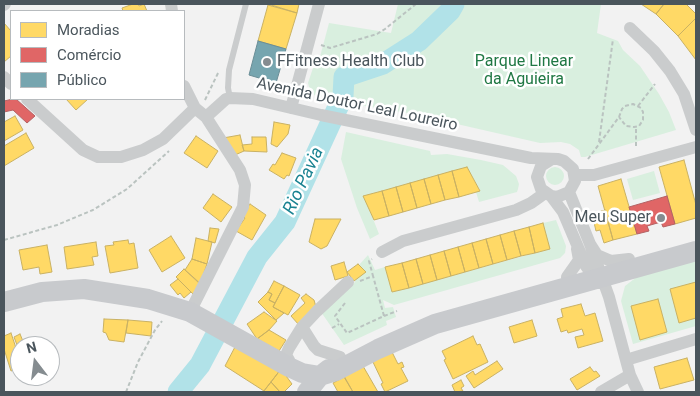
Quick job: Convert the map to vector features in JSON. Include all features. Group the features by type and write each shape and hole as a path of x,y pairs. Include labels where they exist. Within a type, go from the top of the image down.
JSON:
{"main road":[{"path":"630,264 696,240"},
{"path":"261,352 290,353 300,362 322,362 348,354 428,317 630,264 696,251"},
{"path":"4,302 42,292 84,289 148,299 194,314 302,373 320,376 336,371 378,349 435,324 569,281"},
{"path":"261,352 300,379 306,392"},
{"path":"306,392 320,376 348,354"}],"street":[{"path":"291,108 320,4"},
{"path":"630,28 654,51 670,71 684,94 696,130"},
{"path":"185,88 195,108 206,117 240,170 245,185 243,207 194,314"},
{"name":"Avenida Doutor Leal Loureiro","path":"230,98 253,99 321,115 508,153 564,161 569,164 575,175"},
{"path":"206,117 221,102 230,98"},
{"path":"28,100 83,150 98,157 121,157 143,150 162,139 195,108"},
{"path":"552,160 542,166 537,177 545,191 563,195 572,187 575,175 594,175 696,147"},
{"name":"Avenida Doutor Leal Loureiro","path":"508,153 528,165 562,212 584,260 597,273"},
{"path":"382,252 403,241 516,210 531,203 545,191"},
{"path":"568,192 630,375 638,392"},
{"path":"569,281 579,260 577,246"},
{"path":"290,353 302,327 317,311 352,282"},
{"path":"302,327 314,346 323,352 348,354"},
{"path":"626,360 696,340"},
{"path":"290,353 314,346"},
{"path":"601,392 630,375"}],"lane":[{"path":"230,98 228,88 229,70 246,4"}],"path":[{"path":"321,45 330,48 377,34 416,4"},
{"path":"598,144 612,39"},
{"path":"638,106 656,84"},
{"path":"588,159 625,106 633,104 638,106 643,112 643,120 636,127 630,128 626,126 619,117"},
{"path":"636,127 636,146"},
{"path":"382,252 369,261 384,316"},
{"path":"352,282 373,276"},
{"path":"349,297 335,316 347,334 397,311"},
{"path":"126,392 138,362 162,321"},
{"path":"332,328 340,324"}],"green space":[{"name":"Parque Linear da Aguieira","path":"398,4 601,4 597,33 618,41 623,50 640,66 659,94 676,130 581,157 579,150 570,144 561,142 540,143 413,114 317,98 310,90 308,83 313,68 317,68 329,23 391,33"},
{"path":"346,132 430,151 431,155 447,154 503,165 516,176 519,184 517,192 479,202 476,192 480,190 467,168 364,196 379,234 370,239 357,208 341,159"},
{"path":"555,167 561,170 564,176 561,182 555,185 549,182 546,176 549,170"},
{"path":"654,171 660,193 633,200 627,179"},
{"path":"556,220 566,246 565,253 560,258 394,305 383,300 385,308 393,307 396,317 386,321 387,325 344,345 321,312 355,282 359,265 368,255 375,270 385,267 392,292 549,249 543,223"},
{"path":"696,260 696,326 633,344 621,301 625,286 638,276"}],"building: Moradias":[{"path":"133,4 138,4 139,6 144,4 147,10 123,10 122,8"},
{"path":"268,4 299,4 297,13"},
{"path":"641,4 664,4 656,14"},
{"path":"664,4 686,4 696,14 696,18 678,36 656,14"},
{"path":"268,5 297,13 286,49 258,41"},
{"path":"696,18 696,60 678,36"},
{"path":"4,23 10,30 10,57 4,62"},
{"path":"67,100 87,100 76,110"},
{"path":"15,116 23,130 4,141 4,122"},
{"path":"274,122 290,125 288,134 277,147 271,144"},
{"path":"26,133 34,148 4,166 4,146"},
{"path":"240,135 244,151 235,155 223,138"},
{"path":"196,136 218,151 207,168 184,153"},
{"path":"252,137 266,137 267,152 244,151 242,145 252,144"},
{"path":"282,153 296,158 289,176 287,175 284,179 269,170 273,164 275,165"},
{"path":"684,160 696,205 696,218 675,224 659,167"},
{"path":"467,167 480,191 459,197 452,171"},
{"path":"452,171 459,197 445,200 438,175"},
{"path":"438,175 445,200 431,204 424,179"},
{"path":"424,179 431,204 417,208 410,183"},
{"path":"621,179 637,234 613,240 598,186"},
{"path":"410,183 417,208 403,212 396,187"},
{"path":"396,187 403,212 389,216 382,191"},
{"path":"382,191 389,216 374,220 363,196"},
{"path":"213,194 232,207 221,222 203,208"},
{"path":"250,204 266,215 252,240 236,231 245,218 242,215"},
{"path":"605,210 613,240 604,243 600,230 596,231 592,214"},
{"path":"315,219 341,219 327,246 321,249 309,242"},
{"path":"543,223 550,249 535,253 529,227"},
{"path":"529,227 535,253 521,256 514,231"},
{"path":"210,228 219,229 215,243 208,241"},
{"path":"514,231 521,256 507,260 500,235"},
{"path":"500,235 507,260 493,264 486,239"},
{"path":"171,236 185,258 162,272 149,250"},
{"path":"196,238 212,242 207,264 192,259"},
{"path":"486,239 493,264 479,268 472,243"},
{"path":"128,240 129,244 134,243 138,268 110,273 105,246 114,245 113,242"},
{"path":"96,242 98,256 92,257 94,265 67,269 64,247"},
{"path":"472,243 479,268 465,272 458,247"},
{"path":"47,245 52,272 40,274 39,267 23,270 19,250"},
{"path":"458,247 465,272 451,276 444,251"},
{"path":"444,251 451,276 437,280 430,255"},
{"path":"430,255 437,280 423,284 416,259"},
{"path":"192,259 207,264 200,284 185,270"},
{"path":"416,259 423,284 409,288 402,263"},
{"path":"344,262 348,276 335,280 331,266"},
{"path":"402,263 409,288 392,292 385,267"},
{"path":"358,264 366,272 354,281 347,272"},
{"path":"184,269 202,285 193,294 176,277"},
{"path":"178,279 191,292 184,298 180,293 178,295 170,285"},
{"path":"274,281 284,286 275,303 269,300 272,294 268,292"},
{"path":"696,282 696,318 679,323 670,289"},
{"path":"284,286 300,295 288,315 273,307"},
{"path":"268,292 272,294 269,300 275,303 273,307 284,313 276,320 258,302"},
{"path":"306,294 314,300 316,307 299,325 291,316 305,303 301,298"},
{"path":"658,299 667,332 640,340 631,306"},
{"path":"581,304 585,316 595,313 603,341 578,348 575,337 584,335 582,329 568,333 567,330 561,332 557,319 563,317 561,309"},
{"path":"264,312 277,321 257,339 247,324"},
{"path":"104,319 128,320 124,342 109,340 106,333 103,332"},
{"path":"128,320 152,322 151,336 126,333"},
{"path":"532,320 537,336 514,343 509,327"},
{"path":"269,330 286,340 279,351 257,339"},
{"path":"11,333 12,336 10,336 10,368 4,349 4,336"},
{"path":"473,336 477,345 480,344 488,362 453,379 442,351"},
{"path":"236,345 281,369 264,391 225,366"},
{"path":"391,350 398,364 402,362 404,367 401,368 408,381 385,392 381,384 383,383 372,360"},
{"path":"687,358 694,380 660,389 654,367"},
{"path":"497,361 503,369 474,388 466,376 473,371 475,375"},
{"path":"363,366 378,392 353,392 344,376"},
{"path":"590,367 600,376 577,390 570,379"},
{"path":"281,369 292,384 284,392 280,392 271,382"},
{"path":"344,377 353,392 338,392 333,383"},
{"path":"461,380 464,386 461,388 463,391 455,392 452,385"},
{"path":"271,382 280,392 263,392"}],"building: Comércio":[{"path":"17,100 35,116 27,123 13,110 4,112 4,101"},
{"path":"667,196 675,224 663,227 661,222 647,226 649,231 637,234 629,207"}],"building: Público":[{"name":"FFitness Health Club","path":"258,41 286,49 276,83 249,75"}],"waterway":[{"name":"Rio Pavia","path":"178,392 200,365 257,257 285,222 343,96 344,77 383,64 419,41 450,11 454,4"}],"place":[{"name":"FFitness Health Club","path":"267,62"},
{"name":"Meu Super","path":"661,218"}]}
